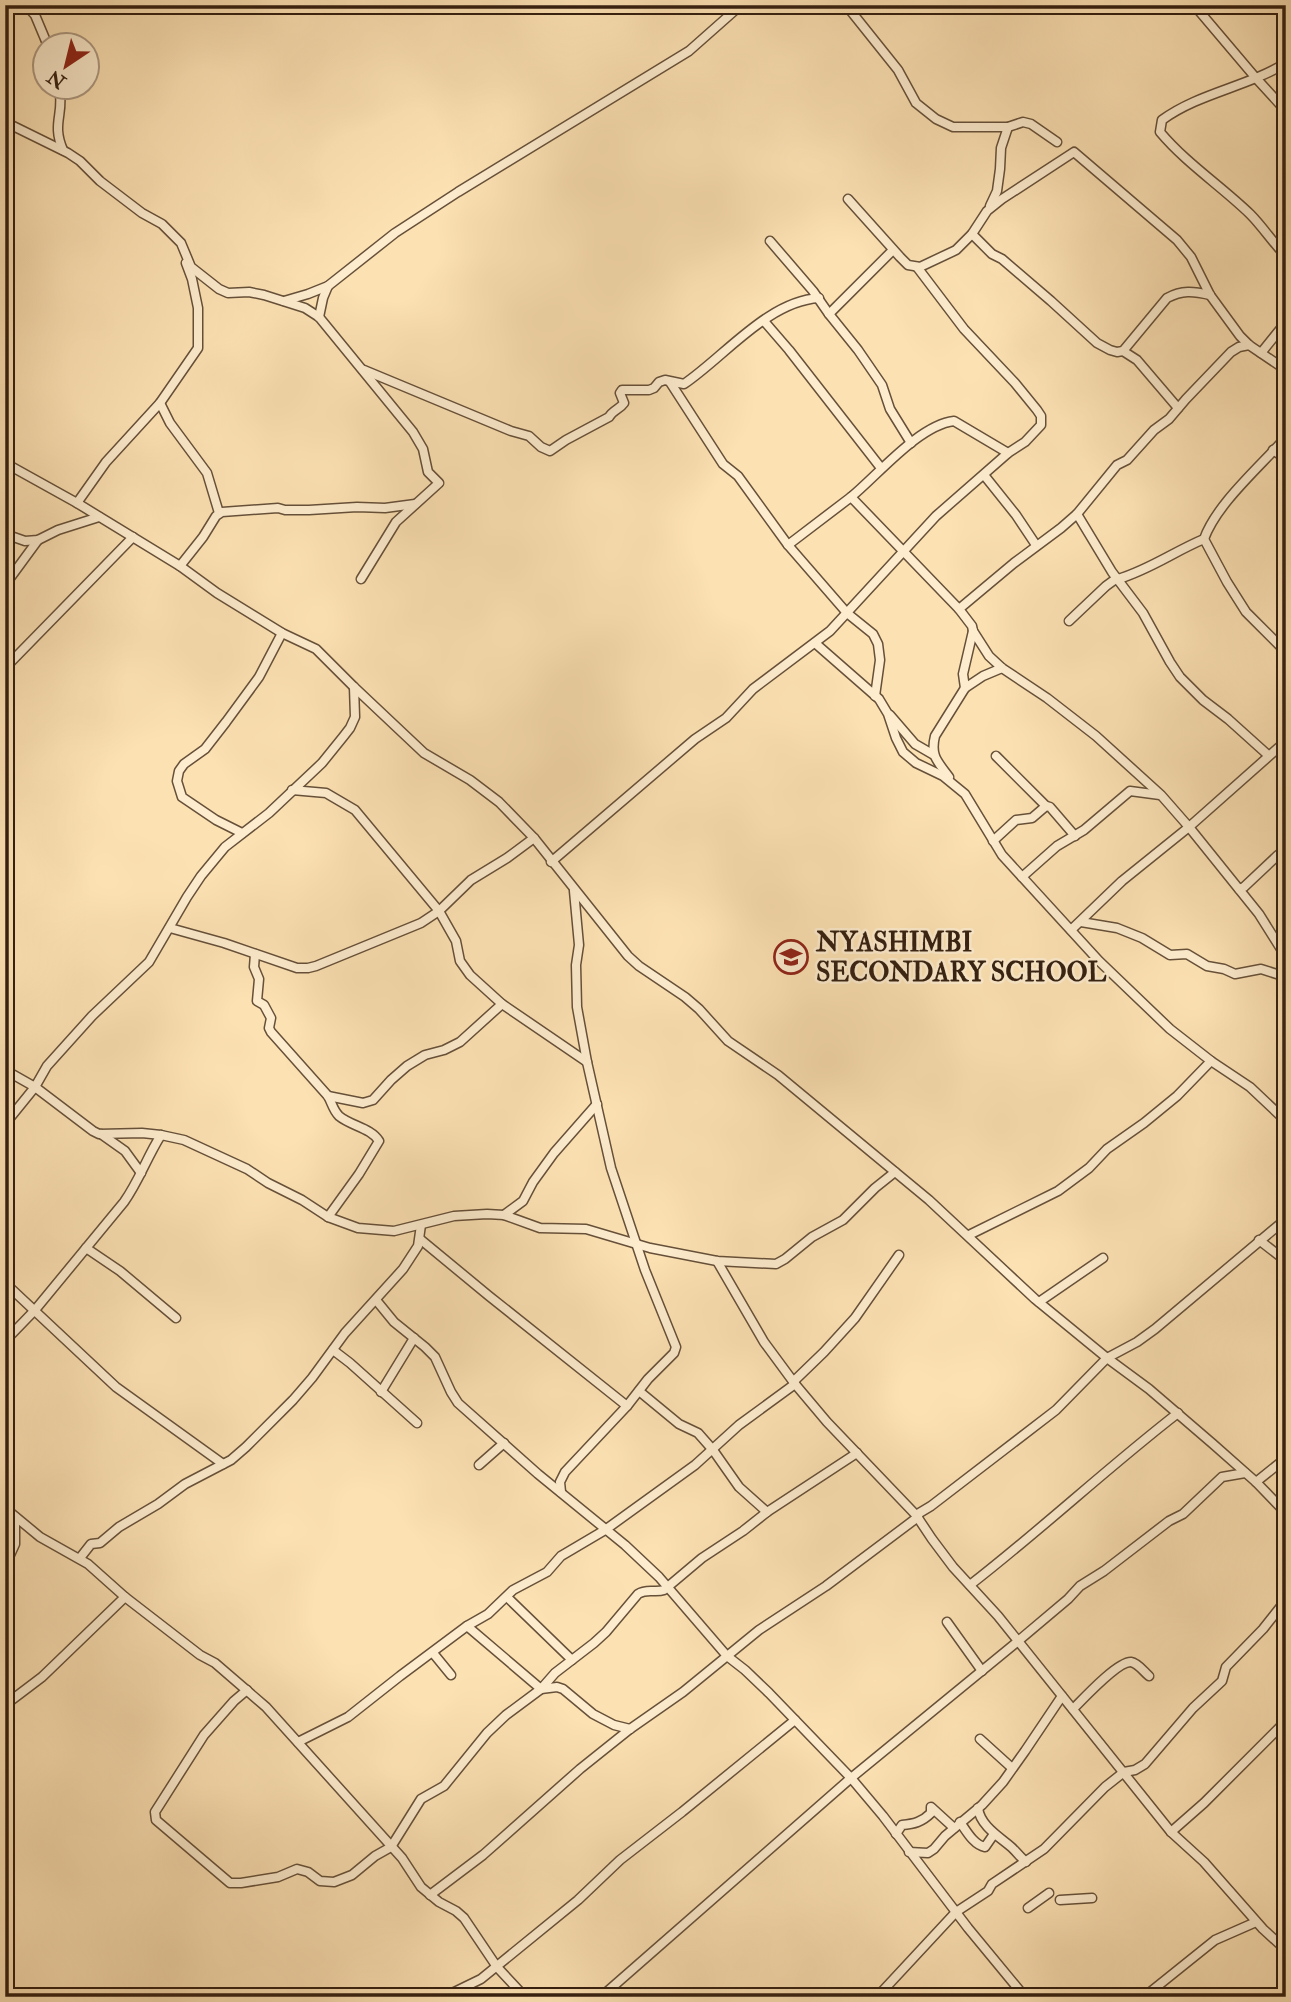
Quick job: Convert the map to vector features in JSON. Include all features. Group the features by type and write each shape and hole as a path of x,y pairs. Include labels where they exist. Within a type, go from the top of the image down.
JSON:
{"street":[{"path":"26,5 35,15 42,32"},
{"path":"284,301 328,286 395,233 689,51 741,5"},
{"path":"846,5 898,70 916,103 936,119 953,127 1008,127 1023,122 1031,124 1057,142"},
{"path":"1194,5 1286,111"},
{"path":"1286,63 1174,112 1162,120 1160,132 1250,215 1286,256"},
{"path":"61,102 56,131 63,150"},
{"path":"5,122 80,161 100,181 142,213 162,224 178,240 191,267 219,289 236,293 253,292 305,308 319,317 413,432 423,449 428,472 439,483 396,522 361,579"},
{"path":"848,199 908,265 926,265 956,250 972,234 987,211 997,191 1001,148 1008,127"},
{"path":"987,211 1021,185 1074,152 1177,240 1191,257 1210,295 1240,336 1286,370"},
{"path":"972,234 992,254 1002,259 1051,300 1097,343 1117,352 1123,351 1167,299 1183,291 1210,295"},
{"path":"77,503 106,461 160,402 198,348 198,308 192,279 178,240"},
{"path":"770,242 858,350 882,385 890,409 911,443"},
{"path":"828,314 894,250"},
{"path":"551,862 695,739 726,718 752,689 815,643 847,613 936,516 1008,453 1025,442 1041,425 1041,416 1015,383 964,329 917,267"},
{"path":"319,317 328,286"},
{"path":"361,369 529,436 550,451 609,417 612,411 622,406 622,390 649,390 665,380 686,383 784,306 818,298"},
{"path":"764,321 881,468"},
{"path":"1261,353 1286,322"},
{"path":"959,609 1077,514 1117,465 1127,460 1154,430 1169,419 1231,352 1249,345"},
{"path":"1123,351 1137,360 1178,408"},
{"path":"670,382 723,464 738,476 788,545 847,613 873,634 878,644 880,660 875,696"},
{"path":"160,402 170,424 206,473 219,513"},
{"path":"788,545 865,486 881,468 911,443 946,422 954,421 1008,453"},
{"path":"1286,437 1221,509 1205,539 1239,601 1286,652"},
{"path":"1273,450 1286,459"},
{"path":"5,463 180,566 217,593 282,633 316,649 425,753 470,780 499,802 534,838 628,956 639,966 685,997 727,1041 778,1075 895,1172 969,1235 1039,1302 1178,1413 1256,1482 1286,1513"},
{"path":"984,475 1036,545"},
{"path":"851,497 959,609 989,656 1096,736 1161,795 1259,914 1286,957"},
{"path":"219,513 278,508 385,508 417,503"},
{"path":"180,566 219,513"},
{"path":"1077,514 1143,613 1180,677 1268,755"},
{"path":"5,534 25,541 38,540 58,530 99,517"},
{"path":"5,668 132,537"},
{"path":"1069,621 1118,578 1136,574 1188,545 1205,539"},
{"path":"5,585 38,540"},
{"path":"965,688 963,674 973,631"},
{"path":"242,833 216,820 182,797 177,781 178,771 205,749 260,677 282,633"},
{"path":"815,643 885,706 903,752 916,763 952,783"},
{"path":"1002,668 965,688 935,736 934,755 952,783 970,801 1002,855 1099,961 1170,1029 1250,1087 1286,1121"},
{"path":"5,1124 35,1087 47,1066 92,1016 149,962 201,876 225,847 260,820 322,762 350,728 355,717 354,687"},
{"path":"888,714 915,744 934,755"},
{"path":"1071,930 1122,881 1189,827 1286,741"},
{"path":"996,756 1046,806 1051,807 1076,836"},
{"path":"292,790 326,793 355,810 439,911 456,941 459,959 470,975 502,1003 587,1062"},
{"path":"1022,877 1130,791 1161,795"},
{"path":"993,841 1016,820 1032,818 1046,806"},
{"path":"170,928 297,968 308,968 349,954 421,923 439,911 471,880 508,858 534,838"},
{"path":"1239,889 1278,855 1286,855"},
{"path":"561,1492 560,1482 565,1472 627,1406 648,1379 674,1353 676,1347 636,1244 611,1168 587,1062 577,1007 579,945 574,889"},
{"path":"1081,922 1117,929 1142,938 1170,955 1187,954 1207,967 1224,969 1235,974 1261,969 1286,976"},
{"path":"255,954 254,967 259,979 257,1001 264,1005 271,1018 271,1032 328,1096 338,1115 374,1135 379,1141 328,1217"},
{"path":"328,1096 363,1102 373,1100 407,1066 425,1055 460,1042 502,1003"},
{"path":"969,1235 1058,1191 1089,1168 1107,1149 1177,1096 1211,1061"},
{"path":"5,1070 35,1087 93,1131 125,1151 141,1173"},
{"path":"504,1215 523,1201 554,1153 597,1104"},
{"path":"99,1133 162,1135 184,1140 224,1157 328,1217 358,1228 394,1231 454,1216 504,1215 541,1228 586,1230 636,1244 717,1261 770,1264 779,1262 812,1237 843,1220 895,1172"},
{"path":"5,1341 35,1310 135,1187 147,1158 162,1135"},
{"path":"430,1895 483,1855 580,1769 630,1729 683,1692 759,1630 826,1586 1056,1410 1107,1358 1155,1329 1286,1219"},
{"path":"80,1558 91,1544 100,1543 119,1527 185,1484 231,1460 246,1447 293,1400 345,1333 407,1264 418,1246 421,1225"},
{"path":"420,1239 627,1406"},
{"path":"1259,1240 1286,1261"},
{"path":"86,1248 120,1271 176,1318"},
{"path":"298,1742 348,1717 400,1675 467,1626 488,1614 513,1590 547,1572 561,1556 605,1530 713,1450 739,1425 794,1383 824,1352 855,1318 899,1255"},
{"path":"1039,1302 1104,1258"},
{"path":"717,1261 764,1342 794,1383 827,1422 917,1516 939,1548 998,1616 1171,1832 1204,1862 1256,1922 1286,1950"},
{"path":"5,1283 116,1387 223,1464"},
{"path":"376,1300 394,1322 435,1357 458,1403 625,1545 667,1587 727,1657 745,1670 851,1778 1025,1997"},
{"path":"381,1392 414,1338"},
{"path":"333,1350 417,1423"},
{"path":"639,1391 679,1424 698,1433 739,1487 767,1512"},
{"path":"970,1585 1178,1413"},
{"path":"479,1465 504,1443"},
{"path":"247,1690 204,1735 155,1812 156,1820 230,1883 278,1877 297,1869 308,1872 320,1881 334,1882 352,1875 391,1847 421,1799 444,1786 506,1715 541,1689 555,1673 606,1632 638,1594 643,1590 659,1592 667,1587 702,1558 767,1512 857,1453"},
{"path":"1256,1482 1286,1458"},
{"path":"601,1997 851,1778 1017,1643 1068,1600 1080,1586 1104,1572 1168,1521 1183,1514 1218,1480 1227,1475 1245,1473"},
{"path":"5,1508 40,1537 80,1558 125,1597 200,1655 215,1663 266,1707 409,1867 421,1887 464,1918 497,1967 525,1997"},
{"path":"5,1566 15,1544 15,1517"},
{"path":"5,1705 34,1685 125,1597"},
{"path":"507,1597 572,1660"},
{"path":"877,1997 956,1912 1044,1849 1124,1772 1145,1764 1193,1708 1222,1681 1226,1667 1263,1629 1286,1600"},
{"path":"947,1622 982,1671"},
{"path":"467,1626 541,1689 563,1689 593,1714 614,1725 630,1729"},
{"path":"433,1653 451,1675"},
{"path":"1073,1709 1106,1677 1125,1664 1132,1662 1149,1676"},
{"path":"909,1852 928,1853 978,1808 1013,1768 1062,1696"},
{"path":"444,1997 481,1979 497,1967 579,1900 620,1860 795,1720"},
{"path":"1171,1832 1205,1803 1286,1721"},
{"path":"980,1739 1013,1768"},
{"path":"896,1834 902,1825 917,1824 931,1813 931,1807 982,1847 985,1847 994,1834"},
{"path":"978,1808 980,1816 994,1834 1026,1862"},
{"path":"1028,1908 1049,1893"},
{"path":"1060,1900 1092,1898"},
{"path":"1144,1997 1215,1940 1256,1922"}],"place":[{"name":"NYASHIMBI SECONDARY SCHOOL","path":"791,957"}]}
